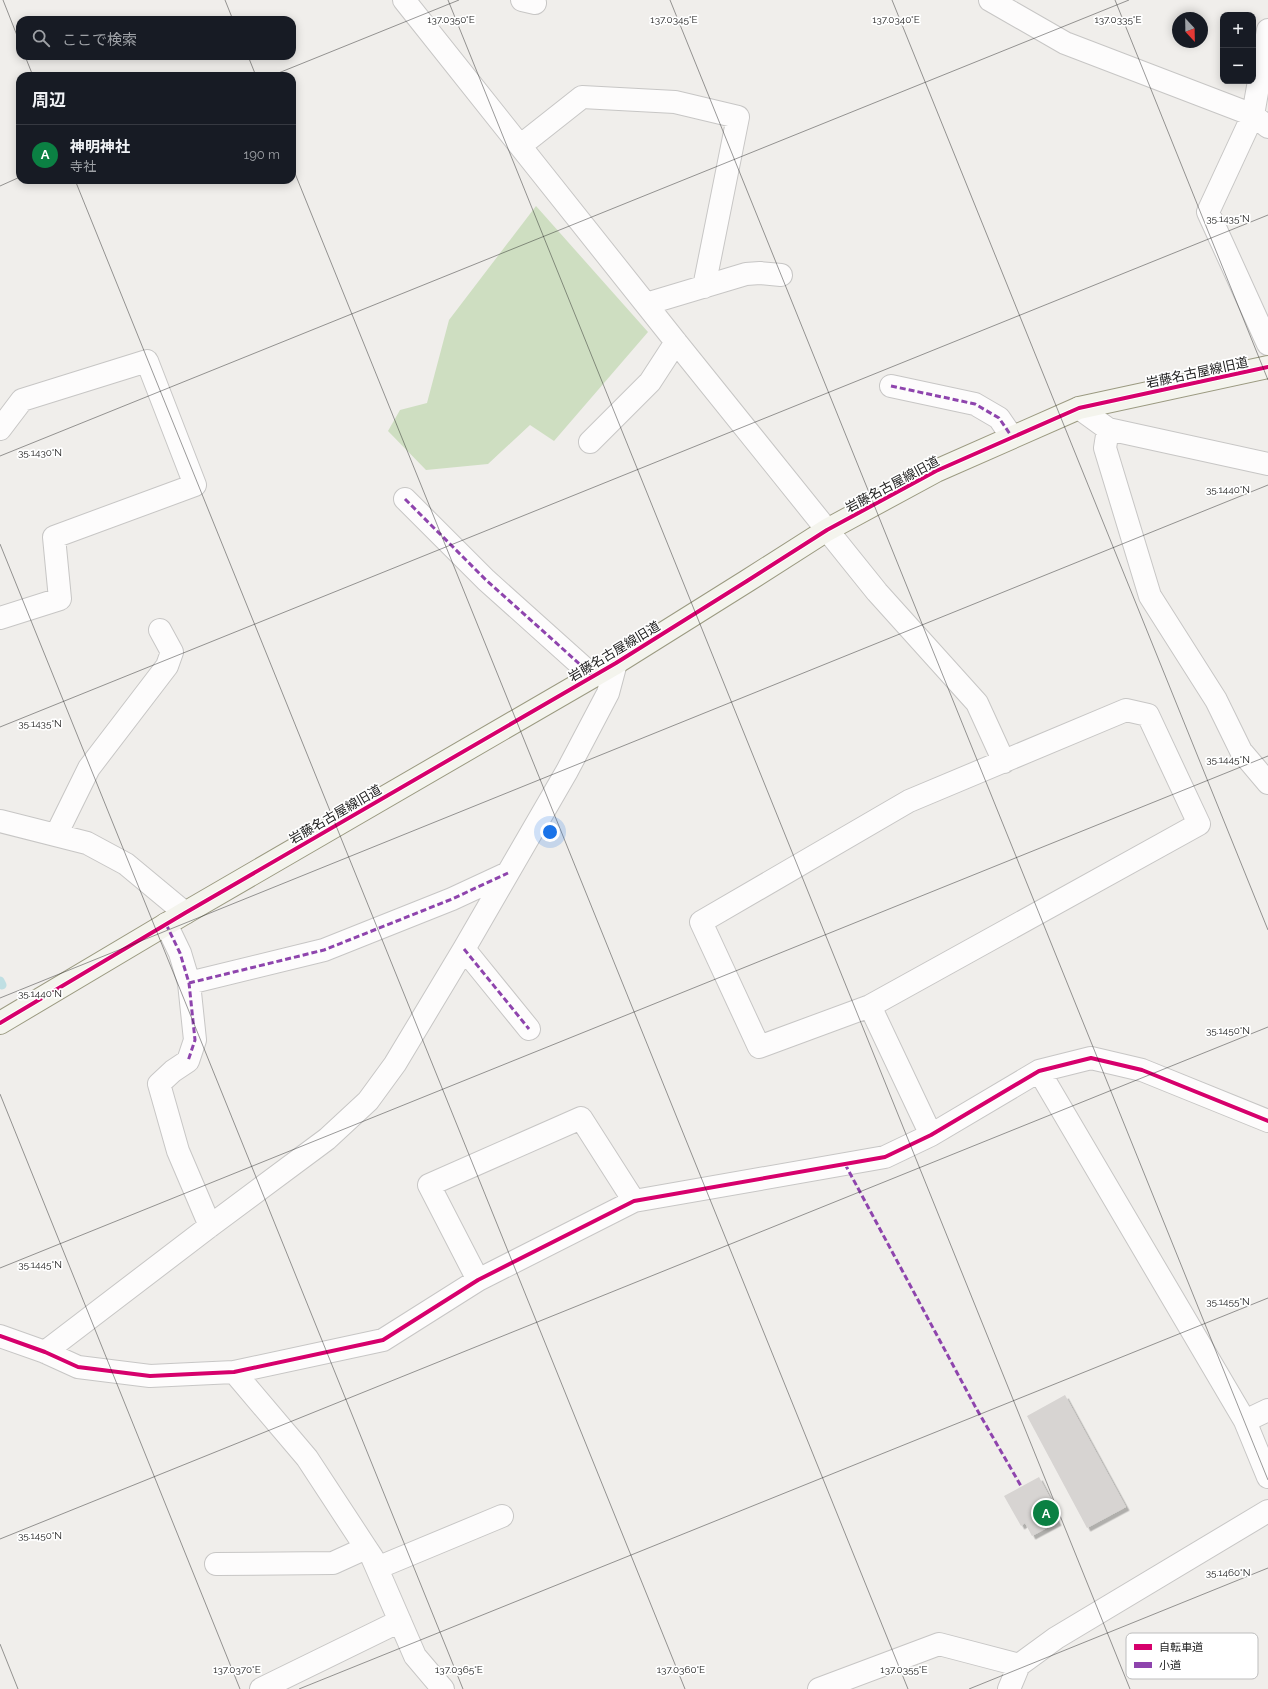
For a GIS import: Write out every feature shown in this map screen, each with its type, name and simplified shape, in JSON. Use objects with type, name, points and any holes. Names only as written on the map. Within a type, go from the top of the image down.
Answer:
[{"type":"street","points":[[404,0],[877,592],[977,703],[1004,762]]},
{"type":"street","points":[[990,0],[1065,43],[1260,121]]},
{"type":"street","points":[[1268,30],[1260,121],[1208,212],[1268,344]]},
{"type":"street","points":[[520,146],[582,97],[675,102],[738,117],[704,287]]},
{"type":"street","points":[[646,304],[746,274],[781,274]]},
{"type":"street","points":[[590,442],[650,382],[676,342]]},
{"type":"street","points":[[0,429],[22,400],[147,361],[195,484],[54,537],[60,599],[0,618]]},
{"type":"street","name":"岩藤名古屋線旧道","points":[[0,1023],[166,924],[616,663],[747,582],[827,530],[936,471],[1079,408],[1268,367]]},
{"type":"street","points":[[891,386],[975,404],[999,418],[1012,437]]},
{"type":"street","points":[[1079,408],[1108,429],[1268,464]]},
{"type":"street","points":[[1108,429],[1105,448],[1150,596],[1216,700],[1241,751],[1268,783]]},
{"type":"street","points":[[405,499],[486,580],[592,676]]},
{"type":"street","points":[[56,835],[89,768],[167,666],[172,652],[160,630]]},
{"type":"street","points":[[46,1352],[210,1226],[327,1139],[368,1101],[395,1064],[464,949],[567,771],[608,693],[616,663]]},
{"type":"street","points":[[1126,710],[1148,715],[1199,824],[870,1006],[759,1047],[701,922],[909,801],[1004,762],[1126,710]]},
{"type":"street","points":[[0,821],[87,844],[126,864],[185,913]]},
{"type":"street","points":[[190,983],[324,950],[452,899],[508,873]]},
{"type":"street","points":[[166,924],[180,953],[190,983],[194,1040],[188,1061],[173,1071],[159,1084],[178,1151],[210,1226]]},
{"type":"street","points":[[464,949],[529,1029]]},
{"type":"street","points":[[870,1006],[931,1135]]},
{"type":"street","points":[[0,1336],[46,1352],[78,1367],[150,1376],[234,1372],[383,1340],[478,1280],[634,1201],[885,1157],[931,1135],[1040,1071],[1091,1058],[1142,1070],[1268,1121]]},
{"type":"street","points":[[1040,1071],[1245,1421],[1268,1477]]},
{"type":"street","points":[[478,1280],[429,1186],[581,1118],[634,1201]]},
{"type":"street","points":[[234,1372],[307,1458],[366,1548],[377,1568],[415,1656],[443,1689]]},
{"type":"street","points":[[1245,1421],[1268,1410]]},
{"type":"street","points":[[1009,1689],[1018,1665],[1056,1638],[1268,1511]]},
{"type":"street","points":[[377,1568],[502,1516]]},
{"type":"street","points":[[216,1564],[333,1563],[366,1548]]},
{"type":"street","points":[[261,1689],[400,1621]]},
{"type":"street","points":[[819,1689],[939,1644],[1018,1665]]},
{"type":"green space","points":[[536,206],[648,332],[554,441],[530,425],[488,464],[426,470],[388,431],[400,410],[427,403],[449,320]]},
{"type":"building","points":[[1065,1395],[1126,1507],[1087,1528],[1027,1416]]},
{"type":"building","points":[[1039,1477],[1055,1507],[1051,1509],[1058,1522],[1032,1536],[1025,1523],[1021,1526],[1004,1496]]},
{"type":"waterway","points":[[0,981],[2,985]]},
{"type":"marked path","points":[[891,386],[975,404],[999,418],[1012,437]]},
{"type":"marked path","points":[[405,499],[486,580],[593,676]]},
{"type":"marked path","points":[[189,983],[324,950],[452,899],[508,873]]},
{"type":"marked path","points":[[166,924],[180,953],[189,983],[195,1040],[188,1061]]},
{"type":"marked path","points":[[464,949],[529,1029]]},
{"type":"marked path","points":[[845,1164],[976,1408],[1021,1486]]},
{"type":"cycle path","points":[[0,1023],[185,913],[616,663],[827,530],[936,471],[1079,408],[1268,367]]},
{"type":"cycle path","points":[[0,1336],[45,1352],[78,1367],[150,1376],[234,1372],[383,1340],[478,1280],[634,1201],[885,1157],[931,1135],[1039,1071],[1091,1058],[1142,1070],[1268,1121]]},
{"type":"place","name":"神明神社","points":[[1046,1513]]}]
